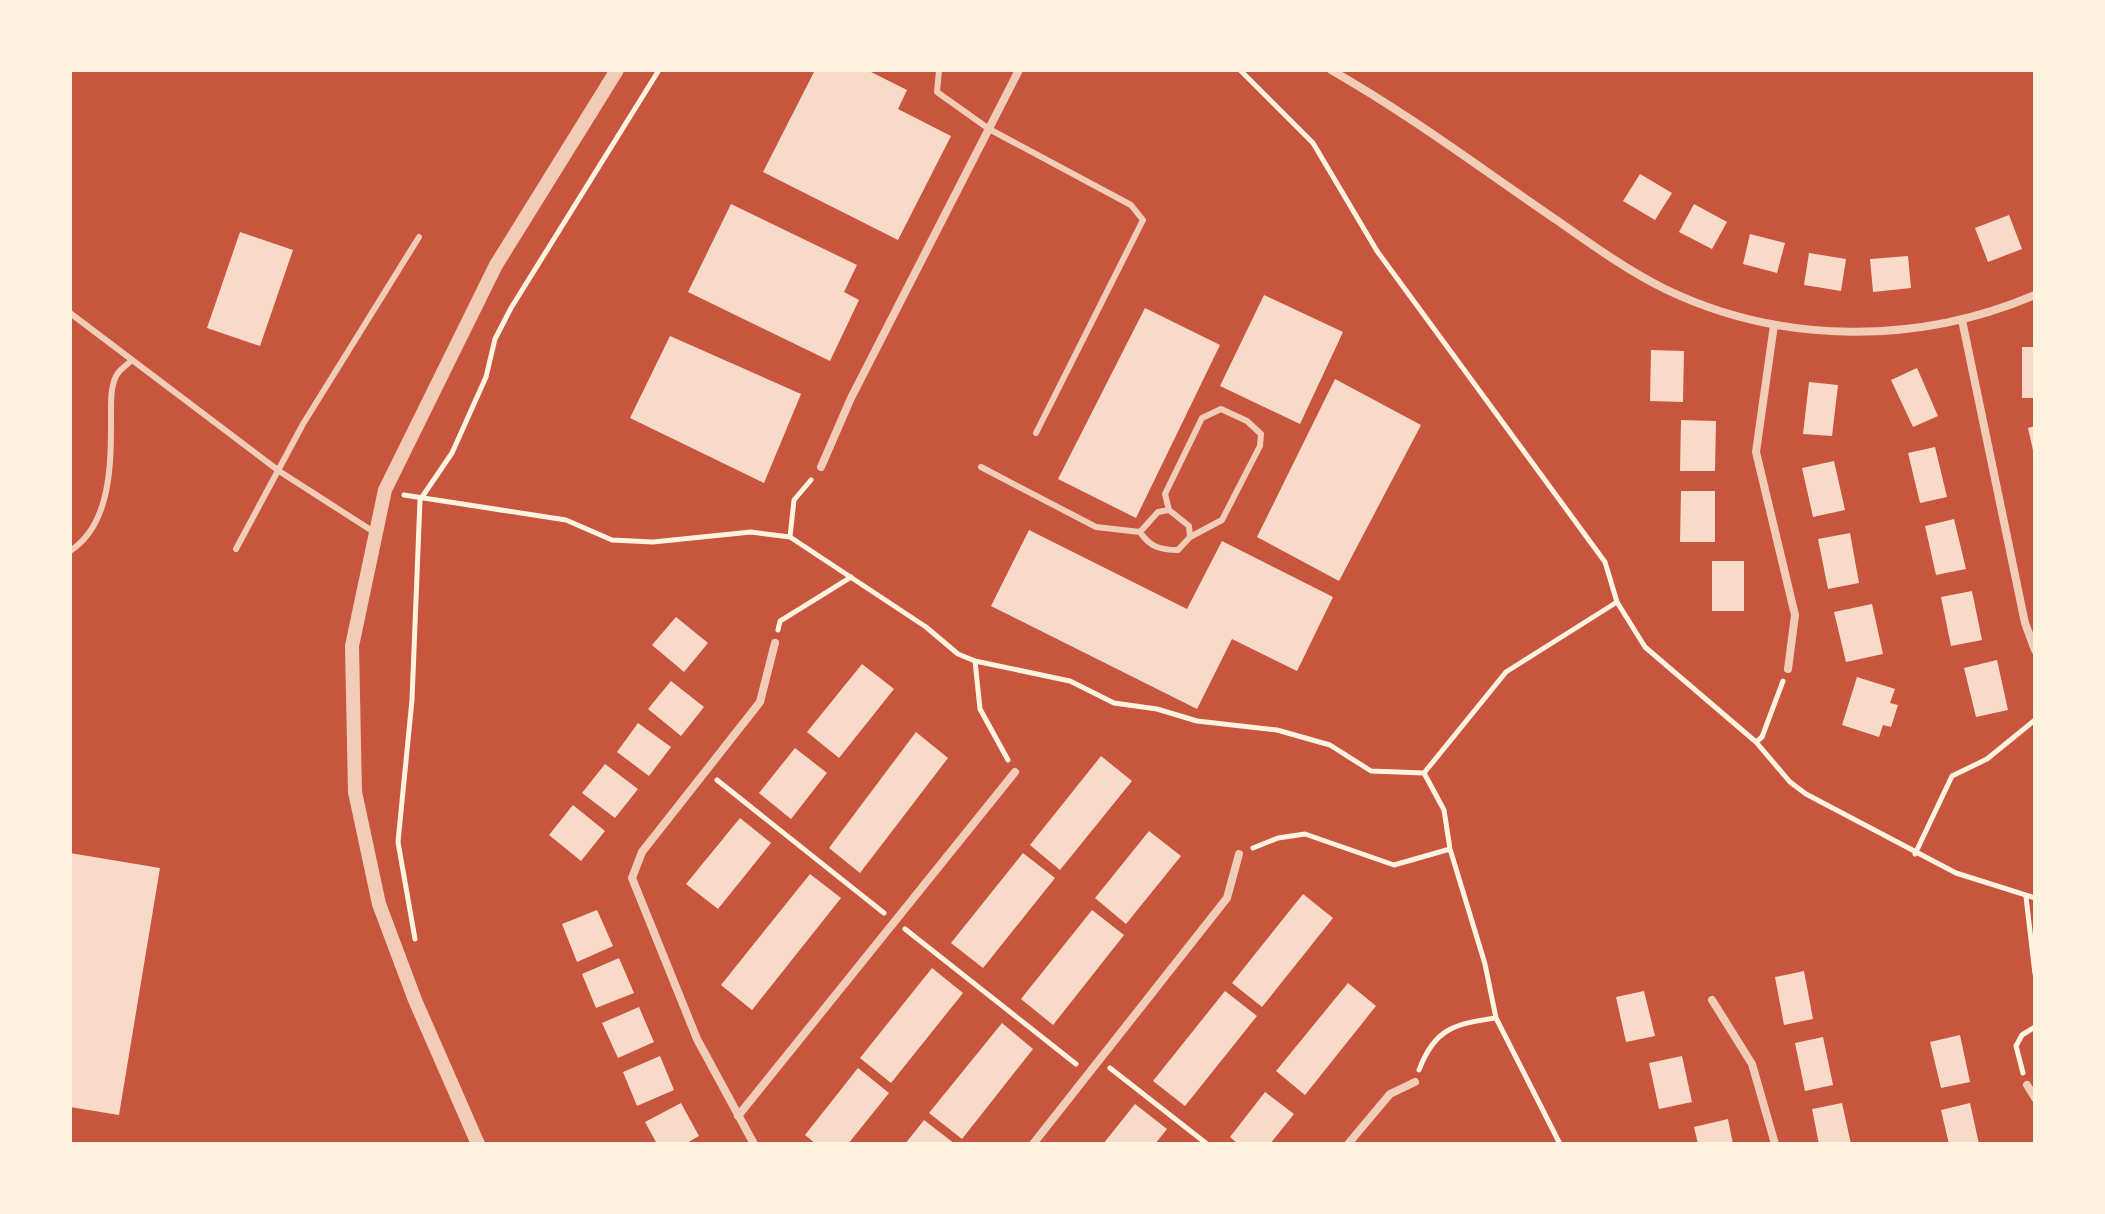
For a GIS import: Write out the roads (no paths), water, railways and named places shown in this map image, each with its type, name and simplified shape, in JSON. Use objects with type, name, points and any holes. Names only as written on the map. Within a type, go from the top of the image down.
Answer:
[{"type":"street","points":[[478,1144],[415,1000],[379,904],[355,792],[352,646],[385,490],[496,265],[617,70]]},
{"type":"street","points":[[821,467],[851,398],[1019,70]]},
{"type":"street","points":[[1331,70],[1654,283],[1722,311],[1774,325],[1857,333],[1909,329],[1962,320],[2035,295]]},
{"type":"street","points":[[1962,320],[2025,623],[2035,650]]},
{"type":"street","points":[[1774,325],[1756,452],[1795,615],[1788,669]]},
{"type":"street","points":[[754,1144],[697,1039],[632,878],[642,852],[760,702],[775,643]]},
{"type":"street","points":[[738,1116],[1015,772]]},
{"type":"street","points":[[1033,1144],[1227,898],[1239,854]]},
{"type":"street","points":[[1712,1000],[1752,1064],[1775,1144]]},
{"type":"street","points":[[1348,1144],[1390,1094],[1415,1082]]},
{"type":"street","points":[[2027,1085],[2035,1098]]},
{"type":"lane","points":[[939,70],[937,92],[989,129],[1131,205],[1143,220],[1036,433]]},
{"type":"lane","points":[[236,549],[303,424],[419,237]]},
{"type":"lane","points":[[70,313],[279,471],[374,532]]},
{"type":"lane","points":[[70,551],[93,525],[104,501],[111,459],[111,399],[116,374],[132,360]]},
{"type":"lane","points":[[1140,532],[1147,543],[1161,550],[1178,550],[1190,537],[1222,520],[1260,446],[1261,434],[1247,421],[1221,409],[1202,418],[1165,494],[1169,510],[1189,526],[1190,537]]},
{"type":"lane","points":[[981,467],[1096,527],[1140,532]]},
{"type":"lane","points":[[1140,532],[1158,512],[1169,510]]}]
